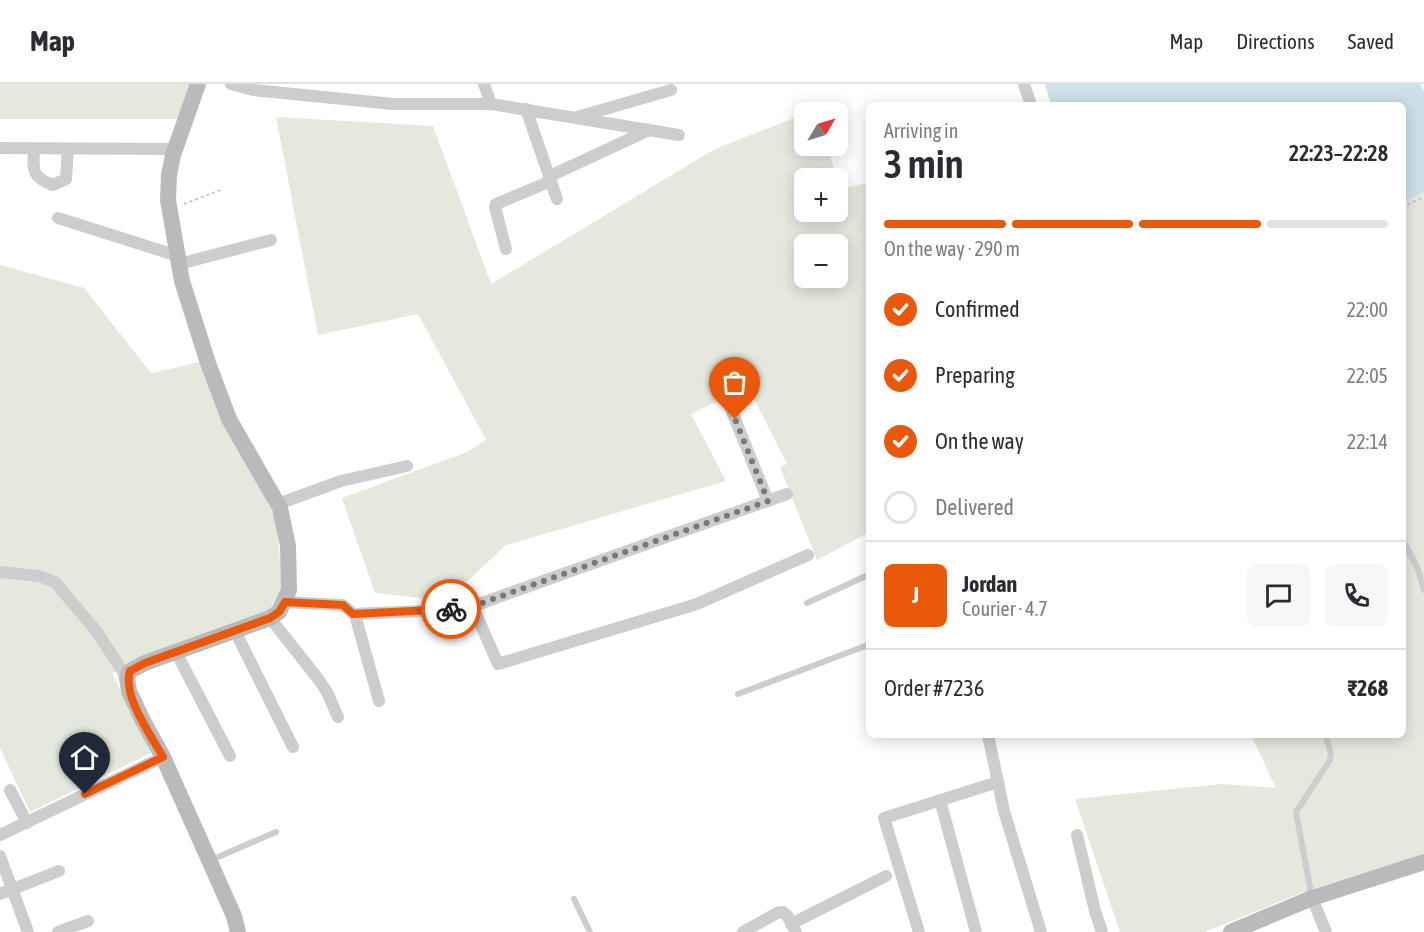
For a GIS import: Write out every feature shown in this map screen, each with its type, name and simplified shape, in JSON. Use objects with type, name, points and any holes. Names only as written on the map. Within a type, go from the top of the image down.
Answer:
[{"type":"street","points":[[127,678],[130,671],[270,618],[279,612],[289,590],[288,546],[278,504],[229,419],[182,281],[170,209],[169,175],[175,149],[198,84]]},
{"type":"street","points":[[231,84],[253,90],[393,104],[491,104],[679,135]]},
{"type":"street","points":[[484,84],[491,104]]},
{"type":"street","points":[[1024,84],[1030,102]]},
{"type":"street","points":[[574,118],[671,90]]},
{"type":"street","points":[[526,109],[557,200]]},
{"type":"street","points":[[506,249],[496,204],[648,130]]},
{"type":"street","points":[[0,148],[175,149]]},
{"type":"street","points":[[34,149],[35,172],[39,179],[53,185],[66,179],[68,149]]},
{"type":"street","points":[[58,218],[179,260],[272,240]]},
{"type":"street","points":[[727,399],[768,501]]},
{"type":"street","points":[[278,504],[341,481],[407,466]]},
{"type":"street","points":[[353,614],[446,610],[472,605],[787,494]]},
{"type":"street","points":[[472,605],[498,664],[697,604],[808,555]]},
{"type":"street","points":[[0,572],[39,576],[55,582],[97,632],[127,678],[129,691],[163,757],[234,916],[238,932]]},
{"type":"street","points":[[285,602],[343,605],[353,614],[379,701]]},
{"type":"street","points":[[270,618],[319,680],[338,717]]},
{"type":"street","points":[[235,631],[293,747]]},
{"type":"street","points":[[176,652],[230,756]]},
{"type":"street","points":[[989,738],[1004,811],[1041,932]]},
{"type":"street","points":[[0,835],[163,757]]},
{"type":"street","points":[[919,932],[884,819],[998,782]]},
{"type":"street","points":[[10,790],[27,823]]},
{"type":"street","points":[[940,800],[976,932]]},
{"type":"street","points":[[1077,835],[1102,932]]},
{"type":"street","points":[[0,856],[28,932]]},
{"type":"street","points":[[1231,932],[1312,898],[1424,862]]},
{"type":"street","points":[[0,894],[59,871]]},
{"type":"street","points":[[743,932],[783,912],[794,928],[886,876]]},
{"type":"street","points":[[1312,898],[1326,932]]},
{"type":"street","points":[[58,932],[88,921]]},
{"type":"lane","points":[[1406,546],[1418,569],[1424,590]]},
{"type":"lane","points":[[807,603],[866,576]]},
{"type":"lane","points":[[738,694],[866,646]]},
{"type":"lane","points":[[1312,898],[1296,812],[1330,760],[1331,753],[1326,738]]},
{"type":"lane","points":[[209,861],[276,832]]},
{"type":"lane","points":[[574,899],[590,932]]},
{"type":"path","points":[[170,209],[224,189]]},
{"type":"path","points":[[1406,205],[1424,197]]},
{"type":"shaded area","points":[[0,84],[196,84],[178,119],[0,119]]},
{"type":"shaded area","points":[[276,117],[433,126],[491,284],[715,149],[794,118],[794,156],[830,156],[834,168],[794,168],[794,222],[848,222],[848,187],[866,183],[866,534],[817,560],[780,467],[787,464],[748,387],[691,414],[726,481],[506,545],[460,588],[429,599],[375,593],[342,498],[467,452],[486,440],[418,314],[318,335]]},
{"type":"shaded area","points":[[1424,192],[1424,854],[1303,892],[1205,932],[1120,932],[1075,799],[1222,784],[1276,788],[1252,738],[1406,738],[1406,200]]},
{"type":"shaded area","points":[[0,265],[84,288],[151,373],[200,362],[276,520],[283,589],[276,608],[112,673],[151,753],[30,812],[0,748]]},
{"type":"water","points":[[1045,84],[1420,84],[1424,91],[1424,192],[1406,201],[1406,102],[1050,102]]},
{"type":"way so far","points":[[451,609],[482,603],[768,501],[735,419]]},
{"type":"route","points":[[85,794],[163,757],[129,691],[127,678],[130,671],[145,663],[270,618],[279,612],[285,602],[343,605],[353,614],[451,609]]}]
